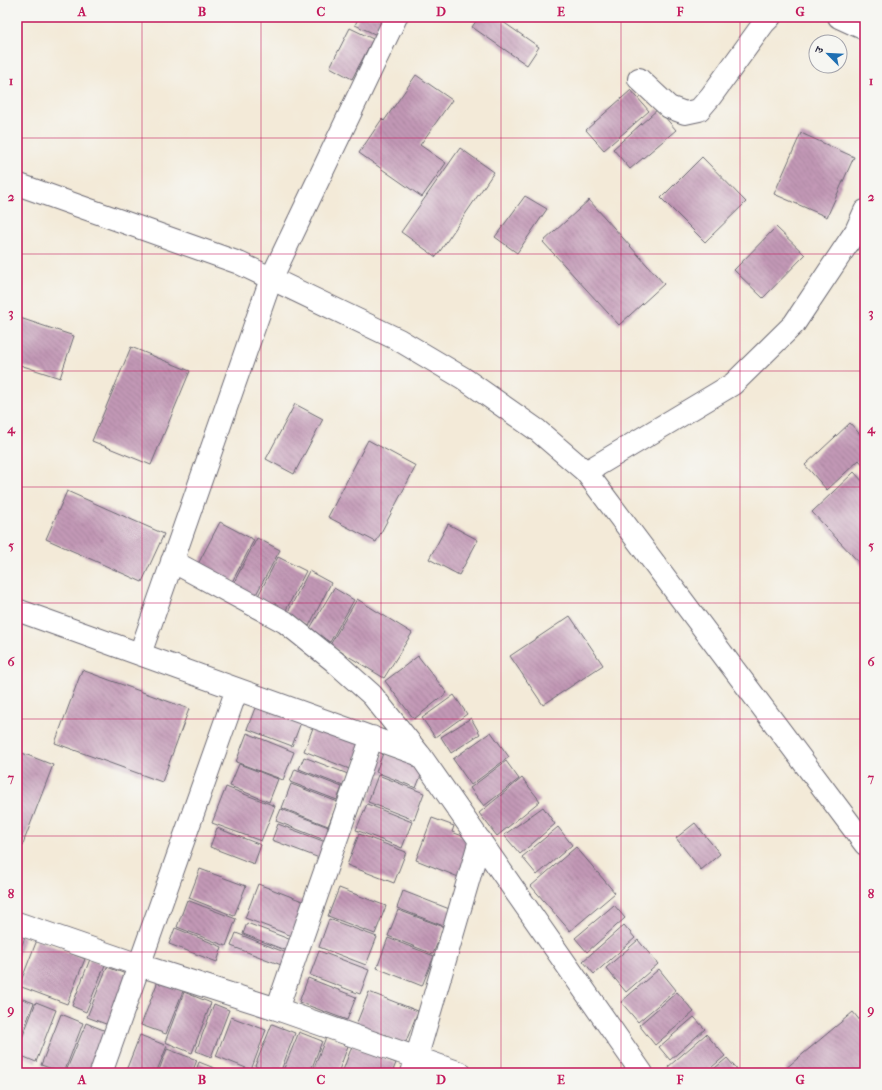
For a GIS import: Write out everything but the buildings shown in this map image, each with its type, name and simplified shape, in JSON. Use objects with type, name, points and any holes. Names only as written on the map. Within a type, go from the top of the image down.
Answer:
[{"type":"street","points":[[140,654],[271,279],[396,17]]},
{"type":"street","points":[[640,79],[669,107],[685,113],[699,110],[770,17]]},
{"type":"street","points":[[839,17],[865,29]]},
{"type":"street","points":[[17,184],[239,263],[399,340],[463,378],[537,430],[586,472],[865,844]]},
{"type":"street","points":[[586,472],[733,384],[794,324],[856,231],[865,211]]},
{"type":"street","points":[[172,561],[285,622],[334,661],[372,695],[420,755],[642,1073]]},
{"type":"street","points":[[17,610],[420,755]]},
{"type":"street","points":[[101,1073],[237,689]]},
{"type":"street","points":[[277,1008],[372,737]]},
{"type":"street","points":[[414,1066],[480,840]]},
{"type":"street","points":[[17,923],[139,965],[277,1008],[414,1066],[460,1073]]}]
